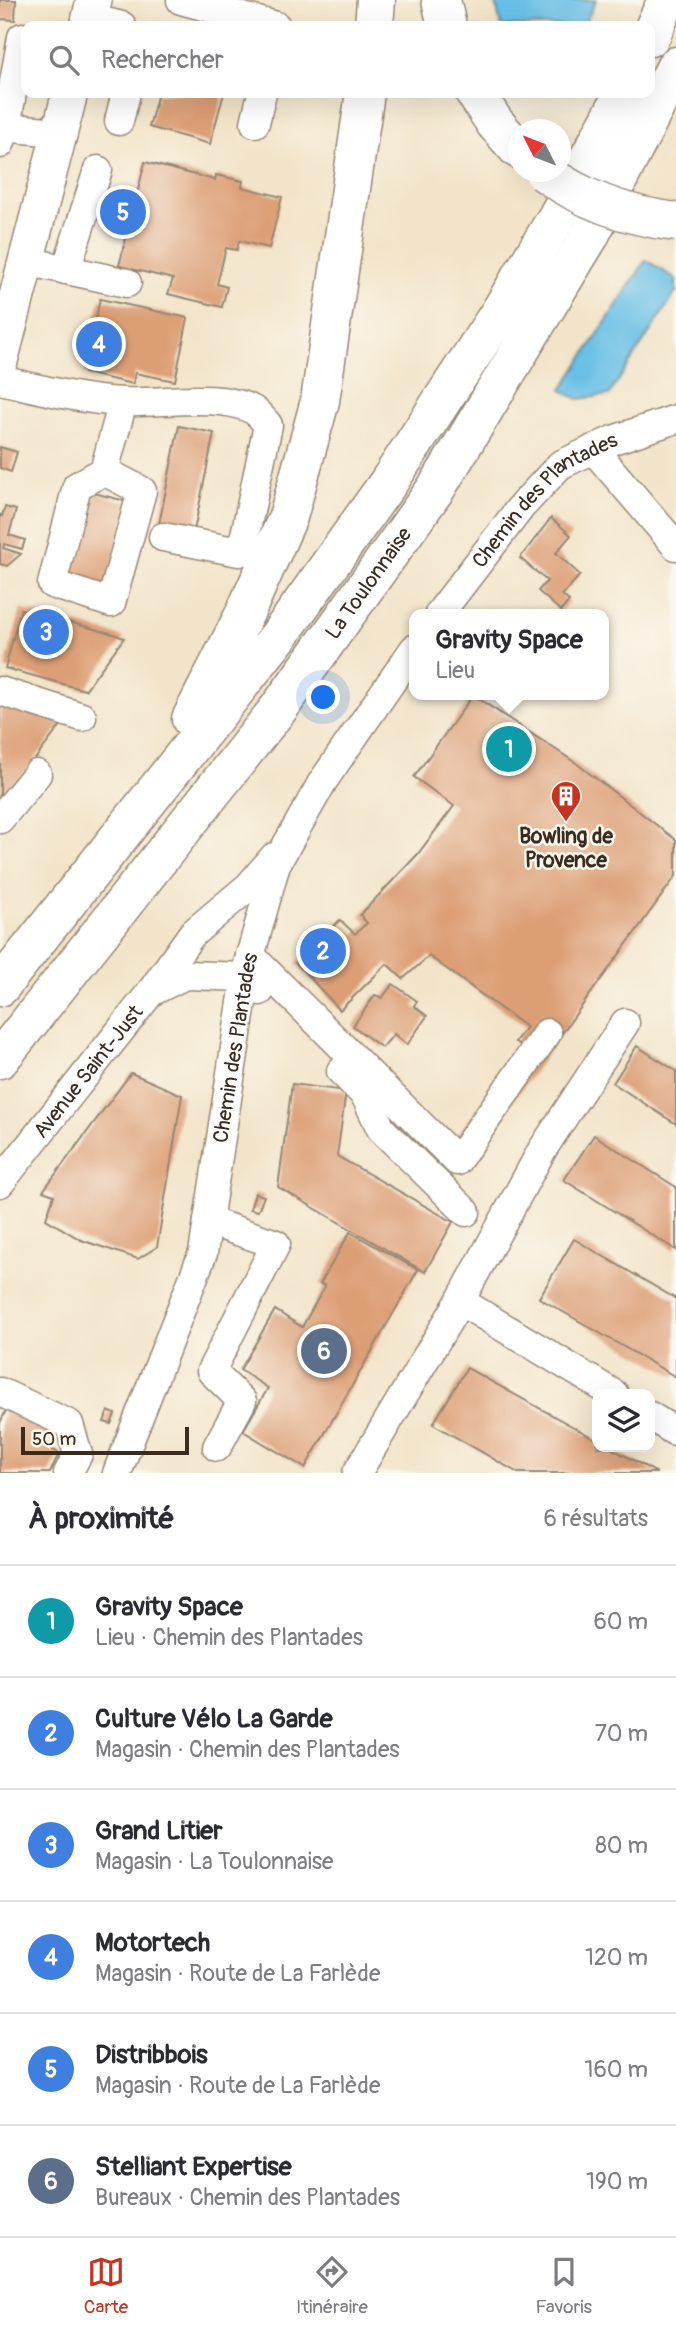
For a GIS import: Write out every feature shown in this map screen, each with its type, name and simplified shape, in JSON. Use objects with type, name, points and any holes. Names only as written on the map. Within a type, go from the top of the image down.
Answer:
[{"type":"highway","points":[[374,21],[376,0]]},
{"type":"highway","points":[[441,0],[446,21]]},
{"type":"highway","points":[[655,26],[667,0]]},
{"type":"highway","name":"La Toulonnaise","points":[[0,1059],[279,708],[437,487],[589,237],[676,66]]},
{"type":"highway","points":[[69,900],[193,716],[245,614],[288,517],[320,401],[364,98]]},
{"type":"highway","points":[[478,98],[508,137]]},
{"type":"highway","name":"La Toulonnaise","points":[[0,987],[278,637],[387,483],[500,312],[550,229],[621,98]]},
{"type":"highway","points":[[437,487],[546,339],[609,245],[676,122]]},
{"type":"highway","points":[[561,182],[590,199],[623,212],[676,222]]},
{"type":"main road","points":[[0,361],[6,313],[26,261],[69,98]]},
{"type":"street","points":[[181,0],[258,21]]},
{"type":"street","points":[[21,42],[2,133],[60,132]]},
{"type":"street","points":[[119,121],[126,98]]},
{"type":"street","points":[[255,123],[261,98]]},
{"type":"street","points":[[66,270],[98,170]]},
{"type":"street","points":[[26,261],[127,283]]},
{"type":"street","points":[[0,380],[54,392],[123,402],[188,399],[226,402],[253,410],[268,425],[239,552],[163,537]]},
{"type":"street","points":[[104,471],[142,491],[111,603],[52,584],[77,486],[104,471],[123,402]]},
{"type":"street","name":"Chemin des Plantades","points":[[443,609],[521,507],[560,465],[613,440],[676,419]]},
{"type":"street","points":[[593,449],[676,546]]},
{"type":"street","name":"Chemin des Plantades","points":[[117,1473],[203,1253],[249,966],[276,863],[323,781],[409,658]]},
{"type":"street","points":[[0,691],[82,717]]},
{"type":"street","points":[[0,819],[37,774]]},
{"type":"street","name":"Avenue Saint-Just","points":[[0,1183],[150,993],[192,934],[249,886],[290,839]]},
{"type":"street","points":[[249,966],[457,1161],[547,1033]]},
{"type":"street","points":[[249,966],[365,1095],[381,1129],[466,1212]]},
{"type":"street","name":"Avenue Saint-Just","points":[[150,993],[185,975],[249,966]]},
{"type":"street","points":[[357,1473],[460,1301],[542,1150],[625,1023]]},
{"type":"street","points":[[208,1221],[276,1244],[211,1371],[242,1401],[217,1447]]},
{"type":"street","points":[[460,1301],[606,1389]]},
{"type":"street","points":[[0,1392],[69,1424],[78,1454],[68,1473]]},
{"type":"street","points":[[655,1419],[674,1431]]},
{"type":"water","points":[[495,0],[596,0],[586,21],[500,21]]},
{"type":"water","points":[[646,260],[676,279],[676,292],[609,395],[578,399],[562,390]]},
{"type":"building","points":[[0,0],[16,0],[15,20],[0,19]]},
{"type":"building","points":[[157,98],[223,98],[210,144],[149,127]]},
{"type":"building","points":[[145,162],[215,180],[216,175],[243,181],[242,187],[282,197],[269,248],[239,241],[237,250],[226,248],[217,284],[227,287],[222,307],[168,294],[173,279],[119,266]]},
{"type":"building","points":[[100,299],[188,318],[175,381],[135,373],[133,384],[84,373]]},
{"type":"building","points":[[179,426],[214,433],[194,531],[159,524]]},
{"type":"building","points":[[0,447],[17,452],[11,472],[0,468]]},
{"type":"building","points":[[90,492],[129,502],[106,589],[67,578]]},
{"type":"building","points":[[5,507],[16,510],[9,535],[25,540],[22,549],[4,544],[3,548],[21,554],[7,566],[0,564],[0,515],[2,516]]},
{"type":"building","points":[[551,518],[571,535],[556,553],[580,575],[562,595],[569,601],[563,609],[559,609],[538,591],[547,581],[520,558]]},
{"type":"building","points":[[21,609],[124,638],[85,690],[5,668]]},
{"type":"building","points":[[469,700],[481,700],[576,763],[676,840],[676,876],[473,1156],[453,1141],[524,1047],[515,1042],[526,1027],[429,956],[403,979],[387,964],[340,1010],[296,963],[340,920],[355,934],[367,923],[360,915],[417,855],[454,806],[414,777]]},
{"type":"building","points":[[0,704],[64,721],[0,805]]},
{"type":"building","points":[[393,984],[417,1001],[414,1006],[427,1016],[407,1045],[394,1034],[382,1048],[353,1026],[375,995],[382,998]]},
{"type":"building","points":[[637,1046],[676,1071],[676,1124],[613,1083]]},
{"type":"building","points":[[131,1073],[182,1095],[157,1247],[138,1259],[81,1240],[46,1219],[54,1195],[43,1191]]},
{"type":"building","points":[[292,1084],[346,1091],[337,1156],[453,1222],[425,1272],[278,1187]]},
{"type":"building","points":[[594,1135],[676,1187],[676,1250],[564,1180]]},
{"type":"building","points":[[255,1193],[264,1196],[258,1211],[250,1209]]},
{"type":"building","points":[[350,1232],[418,1270],[305,1468],[243,1431],[268,1388],[240,1370],[275,1310],[302,1327],[325,1286],[320,1284]]},
{"type":"building","points":[[574,1239],[676,1299],[676,1377],[539,1298]]},
{"type":"building","points":[[467,1368],[592,1437],[592,1452],[618,1452],[657,1473],[518,1473],[433,1424]]},
{"type":"building","points":[[6,1410],[50,1431],[43,1445],[59,1453],[50,1473],[0,1473],[0,1423]]},
{"type":"building","points":[[108,1411],[115,1414],[111,1424],[104,1422]]},
{"type":"place","name":"Distribbois","points":[[123,212]]},
{"type":"place","name":"Motortech","points":[[99,344]]},
{"type":"place","name":"Grand Litier","points":[[46,632]]},
{"type":"place","name":"Gravity Space","points":[[509,749]]},
{"type":"place","name":"Bowling de Provence","points":[[566,823]]},
{"type":"place","name":"Culture Vélo La Garde","points":[[323,951]]},
{"type":"place","name":"Stelliant Expertise","points":[[324,1351]]}]
